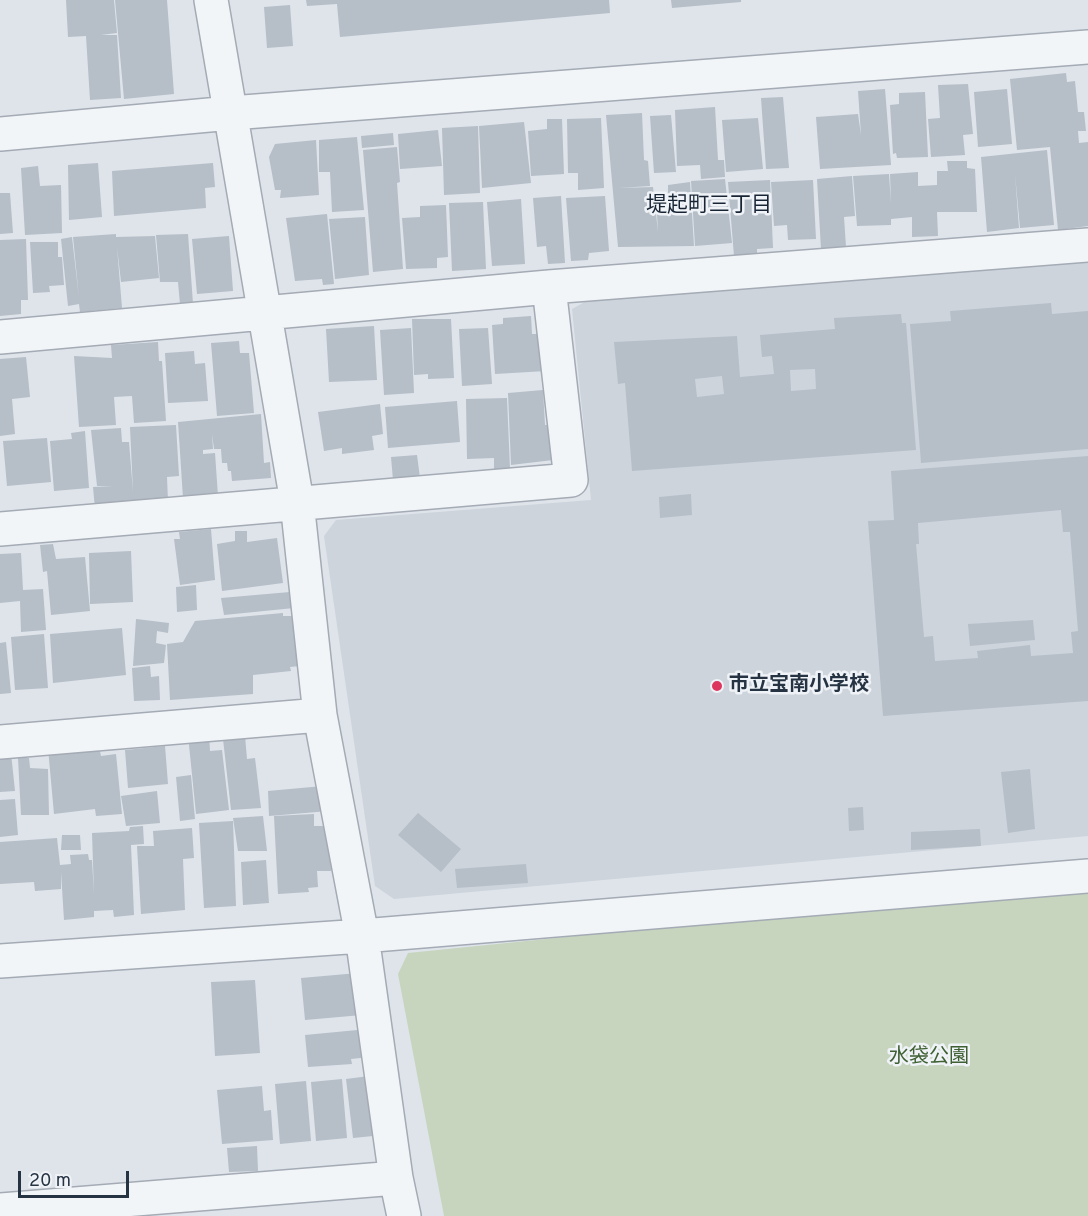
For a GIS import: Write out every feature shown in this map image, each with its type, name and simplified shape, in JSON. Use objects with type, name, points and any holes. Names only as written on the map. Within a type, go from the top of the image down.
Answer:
[{"type":"street","points":[[211,0],[297,502],[320,715],[362,936],[396,1178],[404,1216]]},
{"type":"street","points":[[0,134],[231,113],[1088,47]]},
{"type":"street","points":[[0,337],[549,287],[1088,244]]},
{"type":"street","points":[[0,529],[571,480],[549,287]]},
{"type":"street","points":[[0,742],[320,715]]},
{"type":"street","points":[[0,961],[362,936],[1088,876]]},
{"type":"street","points":[[0,1210],[396,1178]]},
{"type":"shaded area","name":"市立宝南小学校","points":[[1088,259],[1088,836],[394,899],[375,886],[324,536],[336,520],[591,500],[572,309],[590,299]]},
{"type":"green space","name":"水袋公園","points":[[1088,884],[1088,1216],[444,1216],[398,974],[408,953]]},
{"type":"building","points":[[66,0],[114,0],[117,33],[101,35],[117,35],[121,98],[90,100],[86,36],[68,37]]},
{"type":"building","points":[[115,0],[167,0],[174,94],[124,99]]},
{"type":"building","points":[[306,0],[609,0],[610,13],[340,37],[337,4],[307,6]]},
{"type":"building","points":[[671,0],[741,0],[741,2],[672,8]]},
{"type":"building","points":[[290,5],[293,46],[267,48],[264,7]]},
{"type":"building","points":[[1066,73],[1067,82],[1075,81],[1078,112],[1084,112],[1086,131],[1078,131],[1079,143],[1088,142],[1088,226],[1058,230],[1050,147],[1017,150],[1010,79]]},
{"type":"building","points":[[968,84],[973,134],[963,135],[965,155],[931,157],[928,119],[940,118],[938,85]]},
{"type":"building","points":[[885,89],[891,165],[820,169],[816,117],[858,114],[861,135],[858,91]]},
{"type":"building","points":[[1007,89],[1012,144],[978,147],[974,92]]},
{"type":"building","points":[[925,92],[928,157],[897,158],[896,153],[893,154],[890,105],[899,104],[899,93]]},
{"type":"building","points":[[783,97],[789,168],[766,169],[761,98]]},
{"type":"building","points":[[715,107],[718,160],[724,160],[725,177],[701,179],[700,165],[677,166],[675,110]]},
{"type":"building","points":[[642,113],[644,160],[648,161],[650,186],[619,188],[653,187],[658,232],[656,195],[668,195],[668,185],[690,182],[694,246],[618,247],[606,115]]},
{"type":"building","points":[[671,115],[676,172],[654,173],[650,116]]},
{"type":"building","points":[[601,118],[604,188],[578,190],[578,173],[568,173],[567,119]]},
{"type":"building","points":[[758,118],[763,169],[726,172],[722,120]]},
{"type":"building","points":[[547,119],[562,119],[564,174],[531,176],[528,131],[547,129]]},
{"type":"building","points":[[524,122],[531,183],[482,188],[479,126]]},
{"type":"building","points":[[478,126],[480,193],[444,195],[442,128]]},
{"type":"building","points":[[438,130],[442,166],[400,169],[398,134]]},
{"type":"building","points":[[393,133],[394,145],[362,148],[361,136]]},
{"type":"building","points":[[357,137],[364,210],[332,212],[330,172],[319,172],[319,140]]},
{"type":"building","points":[[316,140],[319,195],[280,198],[281,190],[275,190],[269,157],[275,144]]},
{"type":"building","points":[[397,147],[403,269],[373,272],[363,150]]},
{"type":"building","points":[[1047,150],[1054,225],[1020,228],[1015,174],[1019,228],[987,232],[981,157]]},
{"type":"building","points":[[947,161],[967,161],[967,168],[975,169],[977,212],[937,212],[938,236],[912,237],[912,217],[891,219],[891,225],[857,226],[853,176],[889,174],[891,204],[890,174],[918,172],[918,186],[937,185],[937,171],[948,171]]},
{"type":"building","points":[[98,163],[102,217],[69,220],[68,165]]},
{"type":"building","points":[[213,163],[215,187],[205,188],[206,208],[114,216],[112,171]]},
{"type":"building","points":[[38,166],[40,186],[61,185],[62,233],[25,235],[21,168]]},
{"type":"building","points":[[852,176],[855,216],[844,217],[846,247],[821,249],[817,179]]},
{"type":"building","points":[[725,179],[732,243],[695,246],[691,181]]},
{"type":"building","points":[[770,180],[773,248],[757,249],[757,255],[734,256],[728,182]]},
{"type":"building","points":[[813,180],[816,239],[788,240],[787,225],[774,226],[771,182]]},
{"type":"building","points":[[0,193],[10,193],[13,233],[0,234]]},
{"type":"building","points":[[561,196],[565,263],[548,264],[546,246],[537,247],[533,198]]},
{"type":"building","points":[[605,196],[609,251],[589,253],[588,260],[571,261],[566,198]]},
{"type":"building","points":[[521,199],[525,264],[492,266],[487,202]]},
{"type":"building","points":[[483,202],[486,269],[452,271],[449,203]]},
{"type":"building","points":[[446,205],[448,257],[437,258],[437,268],[406,269],[402,218],[420,217],[420,206]]},
{"type":"building","points":[[327,214],[334,284],[323,285],[322,279],[295,281],[286,218]]},
{"type":"building","points":[[365,217],[369,275],[335,279],[329,219]]},
{"type":"building","points":[[116,234],[116,237],[155,236],[159,278],[121,282],[117,247],[122,308],[80,312],[79,304],[68,306],[61,239],[72,237],[79,298],[73,237]]},
{"type":"building","points":[[188,234],[193,304],[180,304],[178,282],[160,282],[156,235]]},
{"type":"building","points":[[229,236],[233,291],[197,294],[192,239]]},
{"type":"building","points":[[26,239],[28,300],[21,300],[21,314],[0,316],[0,240]]},
{"type":"building","points":[[30,242],[58,242],[58,257],[62,257],[64,285],[49,286],[50,292],[33,293]]},
{"type":"building","points":[[1051,303],[1052,314],[1088,311],[1088,449],[921,463],[910,324],[951,321],[950,311]]},
{"type":"building","points":[[901,314],[902,323],[906,323],[916,450],[632,471],[625,383],[618,384],[614,342],[737,336],[740,377],[774,374],[772,356],[762,357],[760,335],[835,329],[834,318]],"holes":[[[815,369],[816,389],[791,391],[790,370]],[[722,376],[724,394],[697,397],[695,379]]]},
{"type":"building","points":[[531,316],[532,334],[543,334],[546,371],[495,374],[492,325],[503,324],[503,318]]},
{"type":"building","points":[[412,319],[451,319],[454,378],[428,379],[428,374],[414,375]]},
{"type":"building","points":[[374,326],[377,380],[329,382],[326,329]]},
{"type":"building","points":[[411,328],[414,393],[384,395],[380,330]]},
{"type":"building","points":[[488,328],[492,384],[462,386],[459,329]]},
{"type":"building","points":[[239,341],[240,353],[249,353],[254,413],[217,416],[211,343]]},
{"type":"building","points":[[158,342],[159,361],[162,361],[166,421],[134,423],[132,396],[114,397],[116,425],[79,427],[74,356],[112,358],[111,345]]},
{"type":"building","points":[[194,351],[195,364],[205,363],[208,401],[168,403],[165,353]]},
{"type":"building","points":[[26,357],[30,397],[12,399],[15,434],[0,436],[0,359]]},
{"type":"building","points":[[543,390],[545,425],[552,425],[553,460],[511,465],[508,393]]},
{"type":"building","points":[[507,398],[510,469],[494,471],[494,458],[467,459],[466,399]]},
{"type":"building","points":[[457,401],[460,442],[388,448],[385,407]]},
{"type":"building","points":[[380,404],[383,434],[372,436],[374,450],[342,454],[342,448],[324,451],[318,412]]},
{"type":"building","points":[[261,414],[264,463],[270,462],[271,478],[232,481],[227,463],[222,463],[221,449],[214,449],[212,434],[213,449],[203,450],[203,454],[215,453],[218,496],[183,498],[178,422]]},
{"type":"building","points":[[176,425],[179,476],[167,477],[168,501],[95,509],[93,487],[113,486],[97,486],[91,430],[121,428],[122,442],[129,442],[133,492],[130,427]]},
{"type":"building","points":[[85,431],[89,488],[54,491],[50,441],[72,439],[71,433]]},
{"type":"building","points":[[47,438],[51,482],[7,486],[3,441]]},
{"type":"building","points":[[417,455],[420,478],[393,480],[391,457]]},
{"type":"building","points":[[1088,456],[1088,701],[883,716],[868,521],[894,520],[891,471]],"holes":[[[1061,510],[1063,532],[1070,532],[1078,631],[1071,632],[1073,653],[1031,656],[1030,645],[977,651],[978,658],[935,661],[933,636],[924,637],[916,544],[919,544],[918,523]]]},
{"type":"building","points":[[691,494],[692,515],[660,518],[659,497]]},
{"type":"building","points":[[211,529],[215,580],[180,585],[174,539],[180,539],[179,532]]},
{"type":"building","points":[[235,531],[247,531],[247,542],[277,538],[283,583],[222,591],[217,544],[235,541]]},
{"type":"building","points":[[53,544],[56,559],[85,557],[90,611],[51,615],[47,571],[43,572],[40,545]]},
{"type":"building","points":[[131,551],[133,602],[90,604],[89,553]]},
{"type":"building","points":[[21,553],[23,590],[43,589],[46,630],[21,632],[20,601],[0,603],[0,554]]},
{"type":"building","points":[[196,585],[197,610],[177,612],[176,587]]},
{"type":"building","points":[[290,592],[294,608],[224,615],[221,598]]},
{"type":"building","points":[[283,613],[283,616],[295,616],[300,666],[290,667],[291,671],[253,675],[253,694],[170,700],[167,644],[183,642],[195,621]]},
{"type":"building","points":[[136,619],[169,623],[168,633],[157,631],[156,643],[166,645],[164,663],[133,666]]},
{"type":"building","points":[[1033,620],[1035,640],[970,646],[968,624]]},
{"type":"building","points":[[122,628],[126,675],[53,683],[50,634]]},
{"type":"building","points":[[44,634],[48,688],[15,690],[11,637]]},
{"type":"building","points":[[6,642],[11,693],[0,694],[0,643]]},
{"type":"building","points":[[150,666],[151,677],[159,676],[160,700],[134,701],[132,668]]},
{"type":"building","points":[[209,734],[210,751],[222,750],[229,810],[196,814],[188,735]]},
{"type":"building","points":[[245,736],[247,759],[255,758],[261,808],[231,810],[223,739]]},
{"type":"building","points":[[165,746],[168,784],[128,788],[125,750]]},
{"type":"building","points":[[48,748],[61,748],[62,754],[100,751],[101,756],[116,754],[122,814],[96,816],[95,809],[54,814]]},
{"type":"building","points":[[11,753],[15,791],[0,792],[0,754]]},
{"type":"building","points":[[18,758],[29,758],[30,768],[48,769],[49,815],[21,815]]},
{"type":"building","points":[[1030,769],[1035,829],[1008,833],[1001,772]]},
{"type":"building","points":[[191,775],[195,819],[180,821],[176,777]]},
{"type":"building","points":[[323,786],[329,811],[269,816],[268,791]]},
{"type":"building","points":[[157,791],[160,823],[126,826],[121,796]]},
{"type":"building","points":[[15,799],[18,835],[0,837],[0,800]]},
{"type":"building","points":[[863,807],[864,830],[849,831],[848,808]]},
{"type":"building","points":[[418,813],[461,849],[441,872],[398,835]]},
{"type":"building","points":[[314,814],[314,826],[330,826],[331,871],[317,871],[318,887],[308,888],[309,892],[278,894],[274,816]]},
{"type":"building","points":[[263,816],[267,851],[238,851],[233,818]]},
{"type":"building","points":[[233,821],[236,906],[204,908],[199,823]]},
{"type":"building","points":[[143,826],[144,844],[131,845],[134,915],[114,917],[113,910],[94,911],[94,917],[64,920],[61,872],[61,889],[35,891],[34,882],[0,884],[0,842],[57,838],[60,865],[71,864],[70,855],[88,854],[89,860],[92,860],[94,894],[92,833],[129,831],[130,827]]},
{"type":"building","points":[[192,828],[194,858],[183,859],[185,910],[141,914],[137,846],[154,846],[153,831]]},
{"type":"building","points":[[980,829],[981,846],[911,850],[911,832]]},
{"type":"building","points":[[62,835],[80,835],[81,850],[61,850]]},
{"type":"building","points":[[266,860],[269,903],[243,905],[241,862]]},
{"type":"building","points":[[526,864],[528,883],[457,888],[455,869]]},
{"type":"building","points":[[358,973],[362,1015],[305,1020],[301,978]]},
{"type":"building","points":[[255,980],[260,1053],[215,1056],[211,982]]},
{"type":"building","points":[[368,1029],[370,1057],[351,1059],[352,1064],[308,1067],[305,1035]]},
{"type":"building","points":[[377,1075],[383,1135],[353,1138],[346,1079]]},
{"type":"building","points":[[342,1079],[347,1138],[316,1141],[311,1082]]},
{"type":"building","points":[[306,1081],[311,1141],[280,1144],[275,1084]]},
{"type":"building","points":[[262,1086],[264,1111],[271,1110],[273,1140],[222,1144],[217,1090]]},
{"type":"building","points":[[257,1146],[258,1171],[229,1172],[227,1148]]},
{"type":"place","name":"市立宝南小学校","points":[[717,686]]},
{"type":"district","name":"堤起町三丁目","points":[[709,207]]}]
